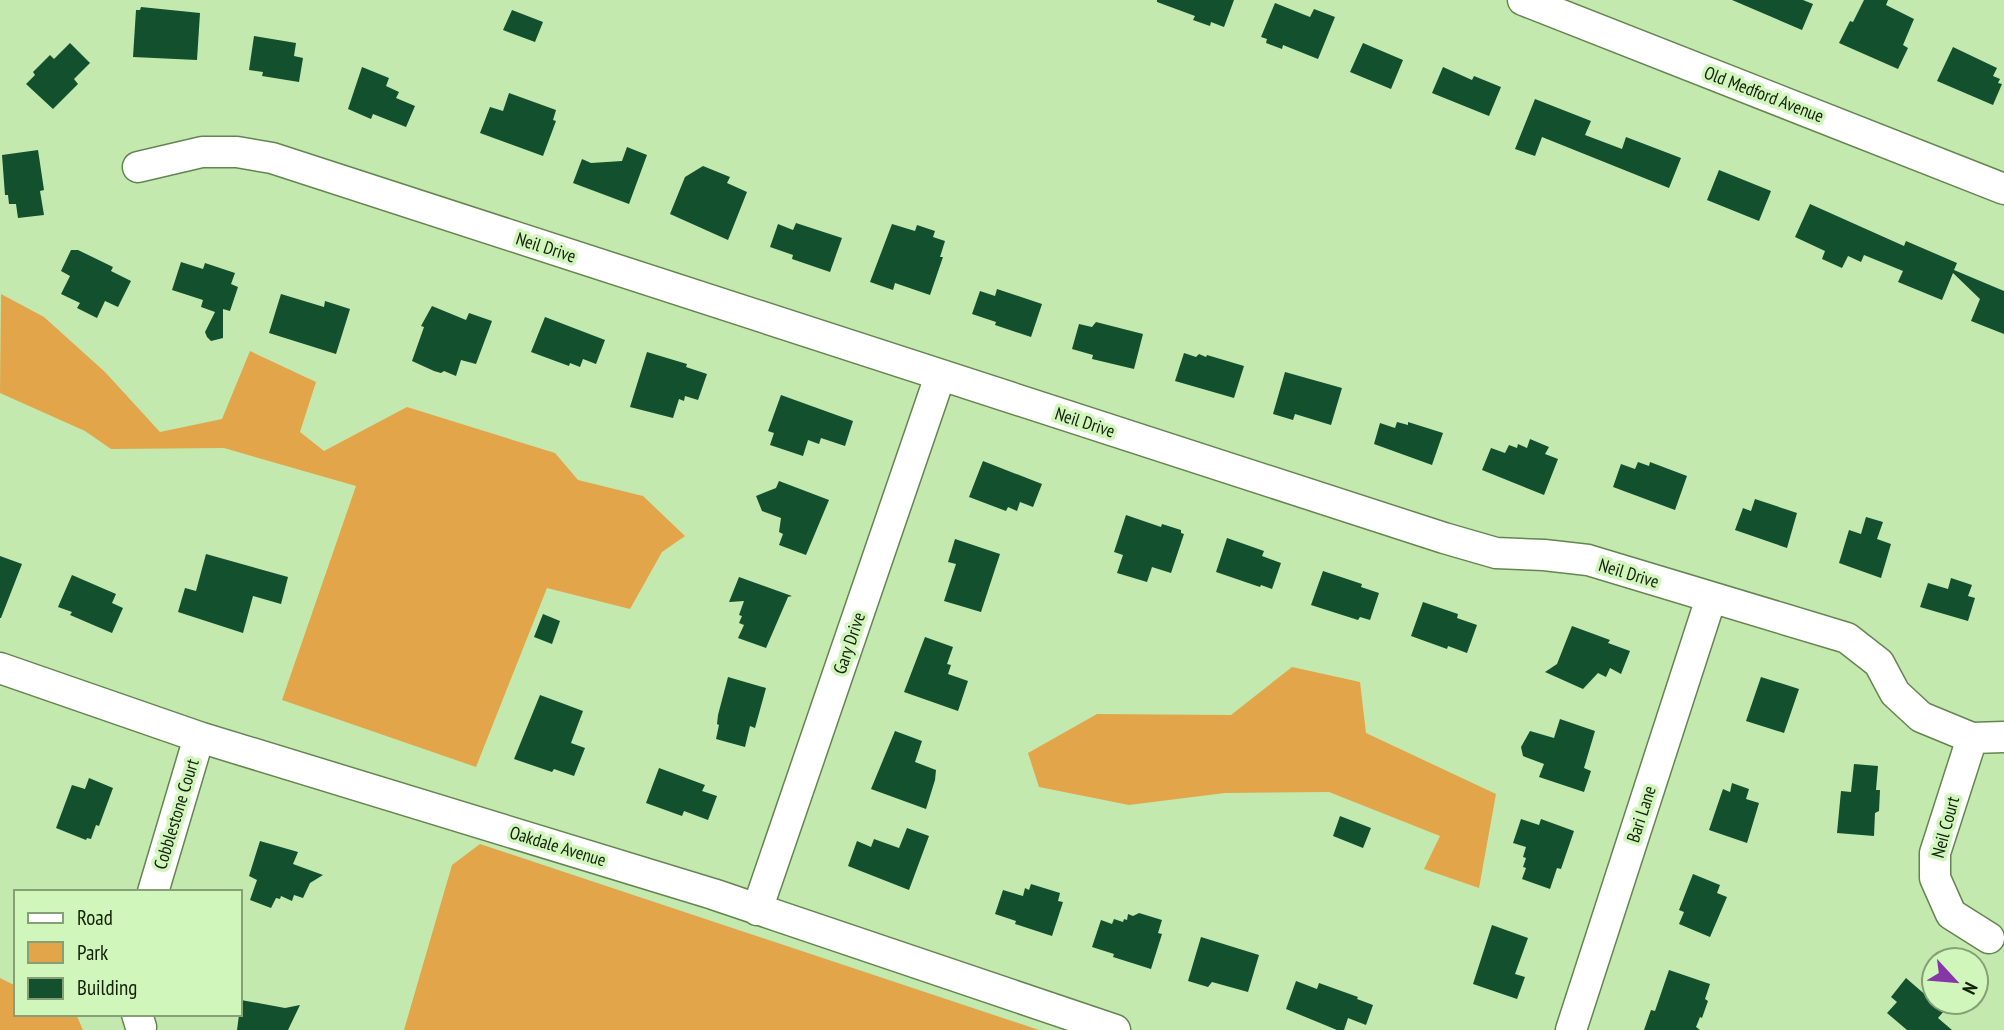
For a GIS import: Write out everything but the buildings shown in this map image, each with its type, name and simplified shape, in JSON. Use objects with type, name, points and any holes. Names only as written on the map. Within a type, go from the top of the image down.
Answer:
[{"type":"street","name":"Old Medford Avenue","points":[[1523,0],[2004,189]]},
{"type":"street","name":"Neil Drive","points":[[138,167],[202,152],[237,152],[272,158],[940,376],[1496,553],[1588,560],[1750,608],[1847,638],[1879,663],[1895,693],[1921,717],[1972,738],[2004,737]]},
{"type":"street","name":"Gary Drive","points":[[757,911],[940,376]]},
{"type":"street","name":"Bari Lane","points":[[1571,1030],[1712,598]]},
{"type":"street","name":"Oakdale Avenue","points":[[0,667],[199,737],[713,894],[1115,1030]]},
{"type":"street","name":"Cobblestone Court","points":[[154,890],[199,737]]},
{"type":"street","name":"Neil Court","points":[[1972,738],[1935,853],[1936,878],[1951,914],[1989,938]]},
{"type":"green space","points":[[1,294],[44,317],[105,372],[160,432],[222,419],[250,351],[316,382],[300,432],[324,451],[407,407],[555,453],[578,480],[643,496],[685,536],[662,552],[630,609],[547,588],[476,767],[282,700],[356,486],[224,448],[111,449],[85,431],[0,393]]},
{"type":"green space","points":[[1292,667],[1360,682],[1366,733],[1496,794],[1479,888],[1424,869],[1440,836],[1329,792],[1225,793],[1129,805],[1039,787],[1028,753],[1097,714],[1231,715]]},
{"type":"green space","points":[[480,844],[1039,1030],[404,1030],[452,865]]},
{"type":"green space","points":[[0,978],[14,985],[14,1016],[77,1016],[83,1030],[0,1030]]}]
